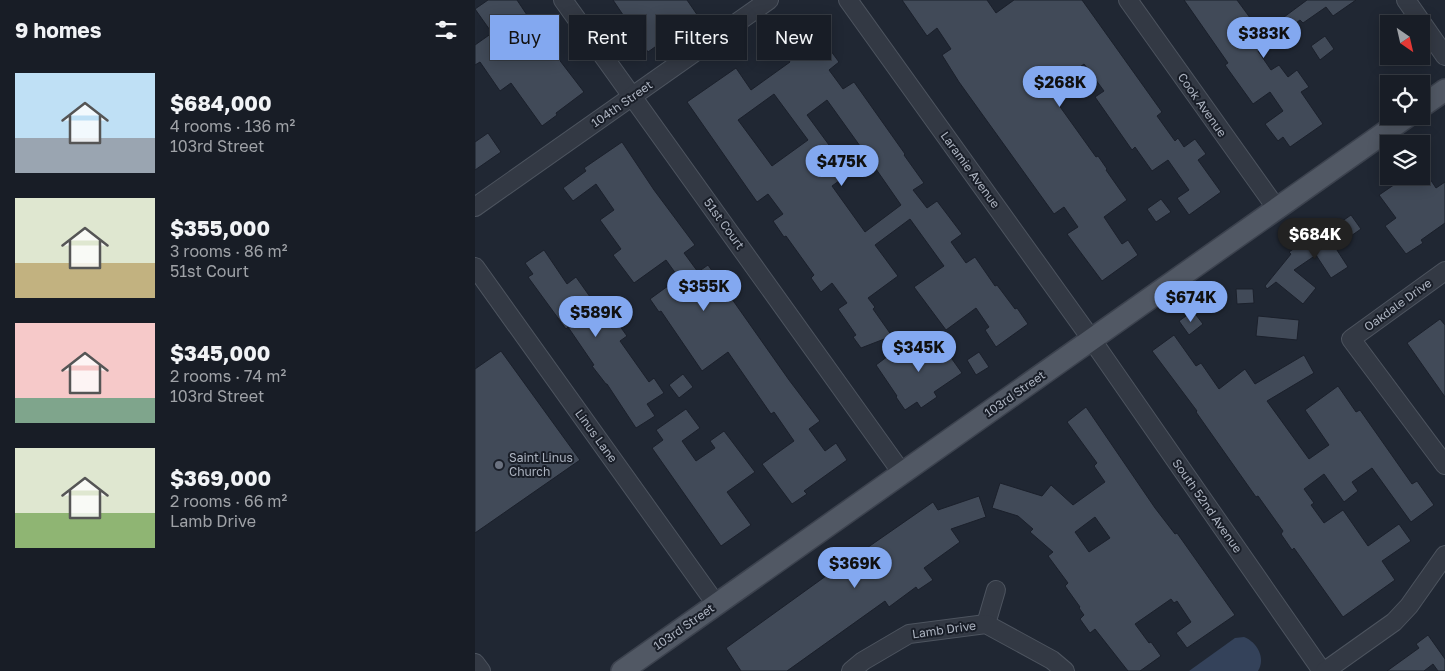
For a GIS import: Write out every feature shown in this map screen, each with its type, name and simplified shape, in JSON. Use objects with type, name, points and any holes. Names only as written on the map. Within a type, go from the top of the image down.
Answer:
[{"type":"main road","points":[[1430,101],[1445,90]]},
{"type":"main road","name":"103rd Street","points":[[622,671],[1395,125]]},
{"type":"street","name":"51st Court","points":[[563,0],[902,473]]},
{"type":"street","name":"104th Street","points":[[475,207],[769,0]]},
{"type":"street","name":"Laramie Avenue","points":[[848,0],[1092,340]]},
{"type":"street","name":"Cook Avenue","points":[[1128,0],[1277,209]]},
{"type":"street","points":[[1406,0],[1445,56]]},
{"type":"street","name":"Linus Lane","points":[[475,267],[716,604]]},
{"type":"street","name":"Oakdale Drive","points":[[1445,271],[1351,339],[1445,465]]},
{"type":"street","name":"South 52nd Avenue","points":[[1092,340],[1324,671]]},
{"type":"street","points":[[1324,671],[1393,622],[1409,606],[1445,555]]},
{"type":"street","points":[[986,624],[996,590]]},
{"type":"street","name":"Lamb Drive","points":[[851,671],[863,661],[909,634],[986,624],[1052,660],[1065,671]]},
{"type":"street","points":[[475,663],[481,671]]},
{"type":"water","points":[[1244,637],[1249,639],[1259,651],[1261,661],[1258,671],[1189,671],[1235,638]]},
{"type":"building","points":[[488,0],[517,0],[527,15],[490,15],[490,30],[475,9]]},
{"type":"building","points":[[613,0],[687,0],[697,15],[656,15],[656,46],[648,52],[646,49],[646,15],[623,15]]},
{"type":"building","points":[[902,0],[987,0],[996,13],[1014,0],[1082,0],[1162,112],[1157,116],[1175,141],[1178,138],[1184,147],[1195,139],[1206,154],[1198,160],[1221,192],[1189,215],[1177,198],[1189,190],[1168,160],[1152,171],[1135,147],[1132,150],[1095,97],[1104,91],[1084,64],[1048,90],[1096,157],[1098,156],[1127,200],[1104,217],[1122,244],[1128,240],[1138,255],[1102,281],[1067,234],[1078,227],[1064,207],[1054,214],[959,82],[942,55],[951,49],[937,28],[927,36]]},
{"type":"building","points":[[1184,0],[1237,0],[1259,30],[1277,17],[1280,20],[1307,0],[1356,0],[1333,16],[1326,7],[1303,23],[1300,20],[1258,51],[1271,70],[1279,65],[1288,77],[1297,70],[1309,87],[1301,92],[1323,124],[1290,147],[1283,137],[1278,141],[1265,124],[1283,111],[1270,92],[1253,104],[1225,65],[1228,63]]},
{"type":"building","points":[[490,34],[490,60],[559,59],[584,92],[542,126],[511,83],[500,91],[480,62],[475,65],[475,45]]},
{"type":"building","points":[[1325,36],[1334,49],[1320,60],[1311,46]]},
{"type":"building","points":[[831,51],[839,62],[829,70],[843,89],[854,82],[924,183],[913,190],[927,208],[937,201],[962,234],[951,242],[966,263],[975,257],[995,286],[997,285],[1015,309],[1017,308],[1028,324],[996,347],[985,330],[989,327],[976,308],[946,330],[914,287],[944,266],[910,219],[875,245],[898,276],[868,298],[875,307],[873,309],[892,336],[861,348],[853,337],[856,335],[838,309],[847,303],[832,283],[821,292],[811,278],[814,275],[773,221],[783,214],[768,194],[757,202],[687,102],[736,68],[751,90],[790,62],[789,60],[831,60]],"holes":[[[774,94],[808,140],[772,166],[738,120]],[[827,100],[860,146],[840,160],[807,115]],[[869,159],[901,205],[865,232],[832,186]]]},
{"type":"building","points":[[488,133],[501,152],[475,170],[475,142]]},
{"type":"building","points":[[622,142],[654,190],[695,245],[684,253],[698,272],[708,265],[820,421],[809,429],[825,451],[836,443],[847,460],[804,491],[807,494],[792,504],[762,464],[794,441],[774,412],[771,414],[728,352],[702,371],[661,311],[659,312],[650,299],[679,278],[666,260],[634,283],[613,255],[621,249],[600,220],[614,210],[596,184],[573,201],[563,188],[586,171],[584,168]]},
{"type":"building","points":[[1430,179],[1436,188],[1445,182],[1445,223],[1421,240],[1423,243],[1406,254],[1385,226],[1396,218],[1379,195],[1394,185],[1430,185]]},
{"type":"building","points":[[1161,199],[1171,212],[1156,222],[1147,209]]},
{"type":"building","points":[[1351,215],[1361,229],[1335,247],[1348,267],[1331,278],[1316,255],[1294,270],[1316,288],[1303,304],[1276,282],[1267,289],[1265,286],[1291,254],[1289,252],[1302,243],[1304,246],[1339,225]]},
{"type":"building","points":[[544,250],[567,284],[576,277],[600,311],[606,307],[627,336],[620,341],[649,382],[654,378],[664,393],[647,404],[655,416],[636,428],[607,384],[592,366],[594,365],[568,327],[566,329],[528,277],[533,274],[525,263]]},
{"type":"building","points":[[1236,289],[1253,289],[1254,303],[1237,304]]},
{"type":"building","points":[[1193,311],[1203,324],[1189,335],[1179,321]]},
{"type":"building","points":[[1258,316],[1299,320],[1297,340],[1256,336]]},
{"type":"building","points":[[1440,319],[1445,325],[1445,397],[1407,343]]},
{"type":"building","points":[[1174,335],[1196,366],[1201,363],[1219,389],[1245,369],[1255,384],[1304,355],[1314,373],[1267,401],[1309,459],[1329,445],[1305,410],[1338,386],[1356,412],[1360,410],[1412,484],[1417,481],[1434,505],[1411,522],[1372,468],[1352,482],[1358,491],[1344,502],[1324,474],[1304,489],[1314,503],[1311,505],[1324,523],[1343,510],[1368,546],[1399,524],[1411,541],[1382,561],[1395,580],[1343,617],[1294,548],[1292,550],[1281,534],[1283,531],[1258,496],[1256,497],[1197,411],[1152,351]]},
{"type":"building","points":[[937,338],[962,373],[934,392],[937,397],[921,408],[917,402],[905,410],[876,365],[904,344],[912,355]]},
{"type":"building","points":[[501,351],[580,460],[475,533],[475,369]]},
{"type":"building","points":[[979,352],[989,367],[976,375],[967,360]]},
{"type":"building","points":[[683,374],[693,387],[679,398],[669,385]]},
{"type":"building","points":[[1086,407],[1155,508],[1175,534],[1177,533],[1235,615],[1187,648],[1176,633],[1191,622],[1177,601],[1174,603],[1171,599],[1135,624],[1161,656],[1140,671],[1128,671],[1095,629],[1090,633],[1080,619],[1084,615],[1080,607],[1065,586],[1068,583],[1048,556],[1053,552],[1030,532],[1033,529],[1018,516],[992,508],[1000,483],[1042,496],[1051,485],[1073,505],[1105,482],[1094,466],[1097,463],[1067,422]],"holes":[[[1095,517],[1110,538],[1089,552],[1075,532]]]},
{"type":"building","points":[[686,409],[700,428],[682,441],[696,461],[715,448],[710,441],[724,431],[755,472],[727,492],[751,525],[721,546],[652,448],[663,440],[656,430]]},
{"type":"building","points":[[979,496],[986,517],[951,529],[960,542],[924,568],[933,580],[918,590],[916,587],[889,607],[885,601],[787,671],[741,671],[726,648],[837,568],[835,566],[849,557],[851,559],[933,502],[938,510]]},
{"type":"building","points":[[1428,635],[1445,659],[1445,671],[1438,671],[1433,664],[1424,671],[1387,671],[1419,648],[1416,644]]},
{"type":"place","name":"Saint Linus Church","points":[[499,465]]}]
